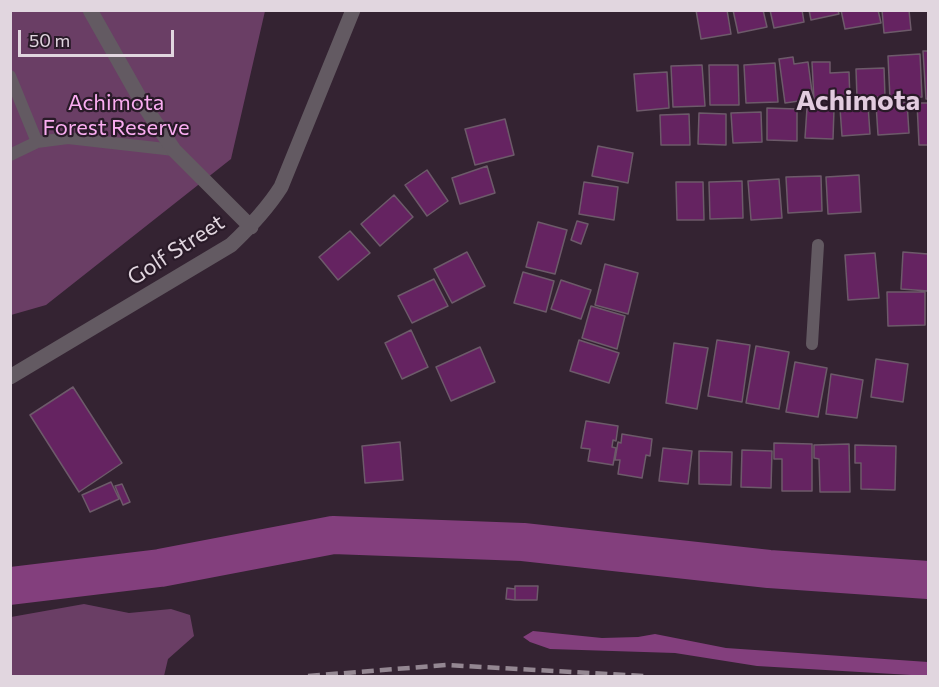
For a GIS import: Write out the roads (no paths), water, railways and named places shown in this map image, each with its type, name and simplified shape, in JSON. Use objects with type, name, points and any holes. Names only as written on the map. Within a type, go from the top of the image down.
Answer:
[{"type":"street","points":[[90,10],[143,104],[174,150],[250,227]]},
{"type":"street","name":"Golf Street","points":[[10,377],[231,245],[250,227],[270,205],[281,187],[353,10]]},
{"type":"lane","points":[[10,76],[37,142]]},
{"type":"lane","points":[[10,155],[37,142],[68,138],[174,150]]},
{"type":"lane","points":[[812,344],[818,245]]},
{"type":"waterway","points":[[10,586],[160,568],[333,535],[523,542],[769,569],[928,580]]},
{"type":"railway","points":[[308,676],[446,665],[645,676]]},
{"type":"district","name":"Achimota","points":[[858,101]]},
{"type":"park label","name":"Achimota Forest Reserve","points":[[116,116]]}]
